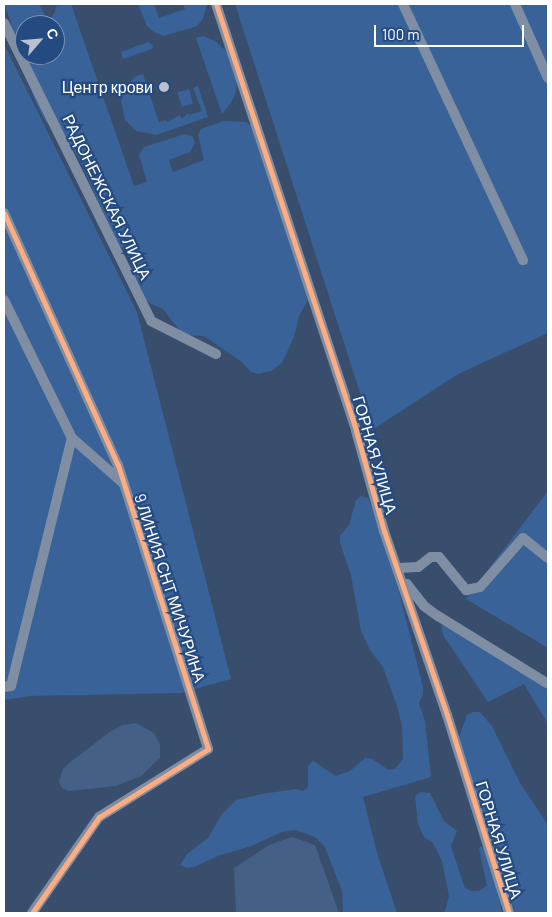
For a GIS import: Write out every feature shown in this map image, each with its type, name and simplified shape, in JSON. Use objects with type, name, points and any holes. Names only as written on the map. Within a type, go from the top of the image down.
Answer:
[{"type":"street","name":"ГОРНАЯ УЛИЦА","points":[[216,4],[356,431],[384,531],[398,568],[509,913]]},
{"type":"street","points":[[403,4],[523,260]]},
{"type":"street","points":[[515,4],[548,78]]},
{"type":"street","name":"РАДОНЕЖСКАЯ УЛИЦА","points":[[4,23],[151,321],[216,354]]},
{"type":"street","name":"9 ЛИНИЯ СНТ МИЧУРИНА","points":[[4,213],[118,465],[208,749],[99,816],[32,913]]},
{"type":"street","points":[[4,300],[72,438],[124,484]]},
{"type":"street","points":[[8,686],[72,438]]},
{"type":"street","points":[[548,558],[523,538],[480,587],[466,590],[439,557],[431,557],[418,567],[398,568],[412,592],[424,606],[548,684]]},
{"type":"shaded area","points":[[4,4],[39,4],[45,15],[15,15],[15,53],[9,35],[11,22]]},
{"type":"shaded area","points":[[71,4],[134,186],[147,182],[139,155],[144,147],[185,134],[193,137],[195,143],[190,152],[169,160],[173,172],[204,160],[198,135],[201,129],[224,121],[246,122],[251,126],[309,298],[299,316],[294,337],[282,363],[271,371],[258,374],[251,372],[242,362],[204,336],[183,335],[163,309],[146,300],[134,275],[128,255],[119,245],[78,157],[62,134],[45,121],[20,65],[65,65],[65,15],[53,15],[56,6]]},
{"type":"shaded area","points":[[138,4],[154,4],[159,18],[185,9],[183,4],[207,4],[203,19],[197,26],[164,36],[154,32],[147,26]]},
{"type":"shaded area","points":[[235,4],[548,4],[548,333],[458,374],[372,430]]},
{"type":"shaded area","points":[[203,36],[215,41],[226,51],[237,80],[236,92],[231,103],[222,114],[196,38]]},
{"type":"shaded area","points":[[148,42],[153,45],[152,49],[123,59],[121,52]]},
{"type":"shaded area","points":[[4,44],[137,312],[231,679],[180,693],[30,696],[4,700]]},
{"type":"shaded area","points":[[143,74],[159,122],[166,120],[167,122],[180,115],[182,119],[188,113],[189,115],[202,111],[193,88],[198,86],[208,117],[156,135],[136,131],[125,120],[121,100],[126,86],[135,77]]},
{"type":"shaded area","points":[[189,89],[193,103],[182,107],[177,92]]},
{"type":"shaded area","points":[[548,491],[548,648],[466,599]]},
{"type":"shaded area","points":[[361,496],[368,498],[373,510],[399,592],[423,687],[423,694],[419,703],[425,721],[431,777],[363,797],[377,853],[397,913],[343,913],[342,891],[325,847],[315,837],[295,830],[282,832],[251,846],[218,856],[194,867],[187,868],[180,865],[187,854],[208,838],[222,814],[236,800],[296,789],[303,791],[308,787],[308,766],[313,761],[336,776],[350,771],[365,758],[372,759],[389,770],[395,769],[403,759],[402,726],[397,706],[383,667],[370,650],[361,631],[351,575],[340,543],[340,536],[349,525],[356,500]]},
{"type":"shaded area","points":[[441,625],[445,625],[548,690],[548,724],[524,684],[488,702],[443,635]]},
{"type":"shaded area","points":[[473,712],[480,712],[492,726],[520,783],[548,825],[548,913],[515,913],[459,737],[467,715]]},
{"type":"shaded area","points":[[136,723],[154,733],[160,745],[160,758],[141,776],[116,786],[68,791],[62,788],[59,782],[63,769],[68,764],[111,731],[123,725]]},
{"type":"shaded area","points":[[421,792],[430,793],[444,821],[457,831],[451,846],[465,888],[471,891],[478,891],[487,886],[479,848],[481,846],[484,848],[496,885],[502,913],[442,913],[445,911],[449,896],[442,861],[433,843],[424,837],[418,824],[415,796]]},
{"type":"shaded area","points":[[292,837],[315,845],[339,913],[236,912],[234,868],[269,845]]},
{"type":"cycle path","points":[[216,4],[356,431],[384,531],[447,715],[509,913]]},
{"type":"cycle path","points":[[4,213],[118,465],[208,749],[99,817],[32,913]]},
{"type":"place","name":"Центр крови","points":[[164,87]]}]
